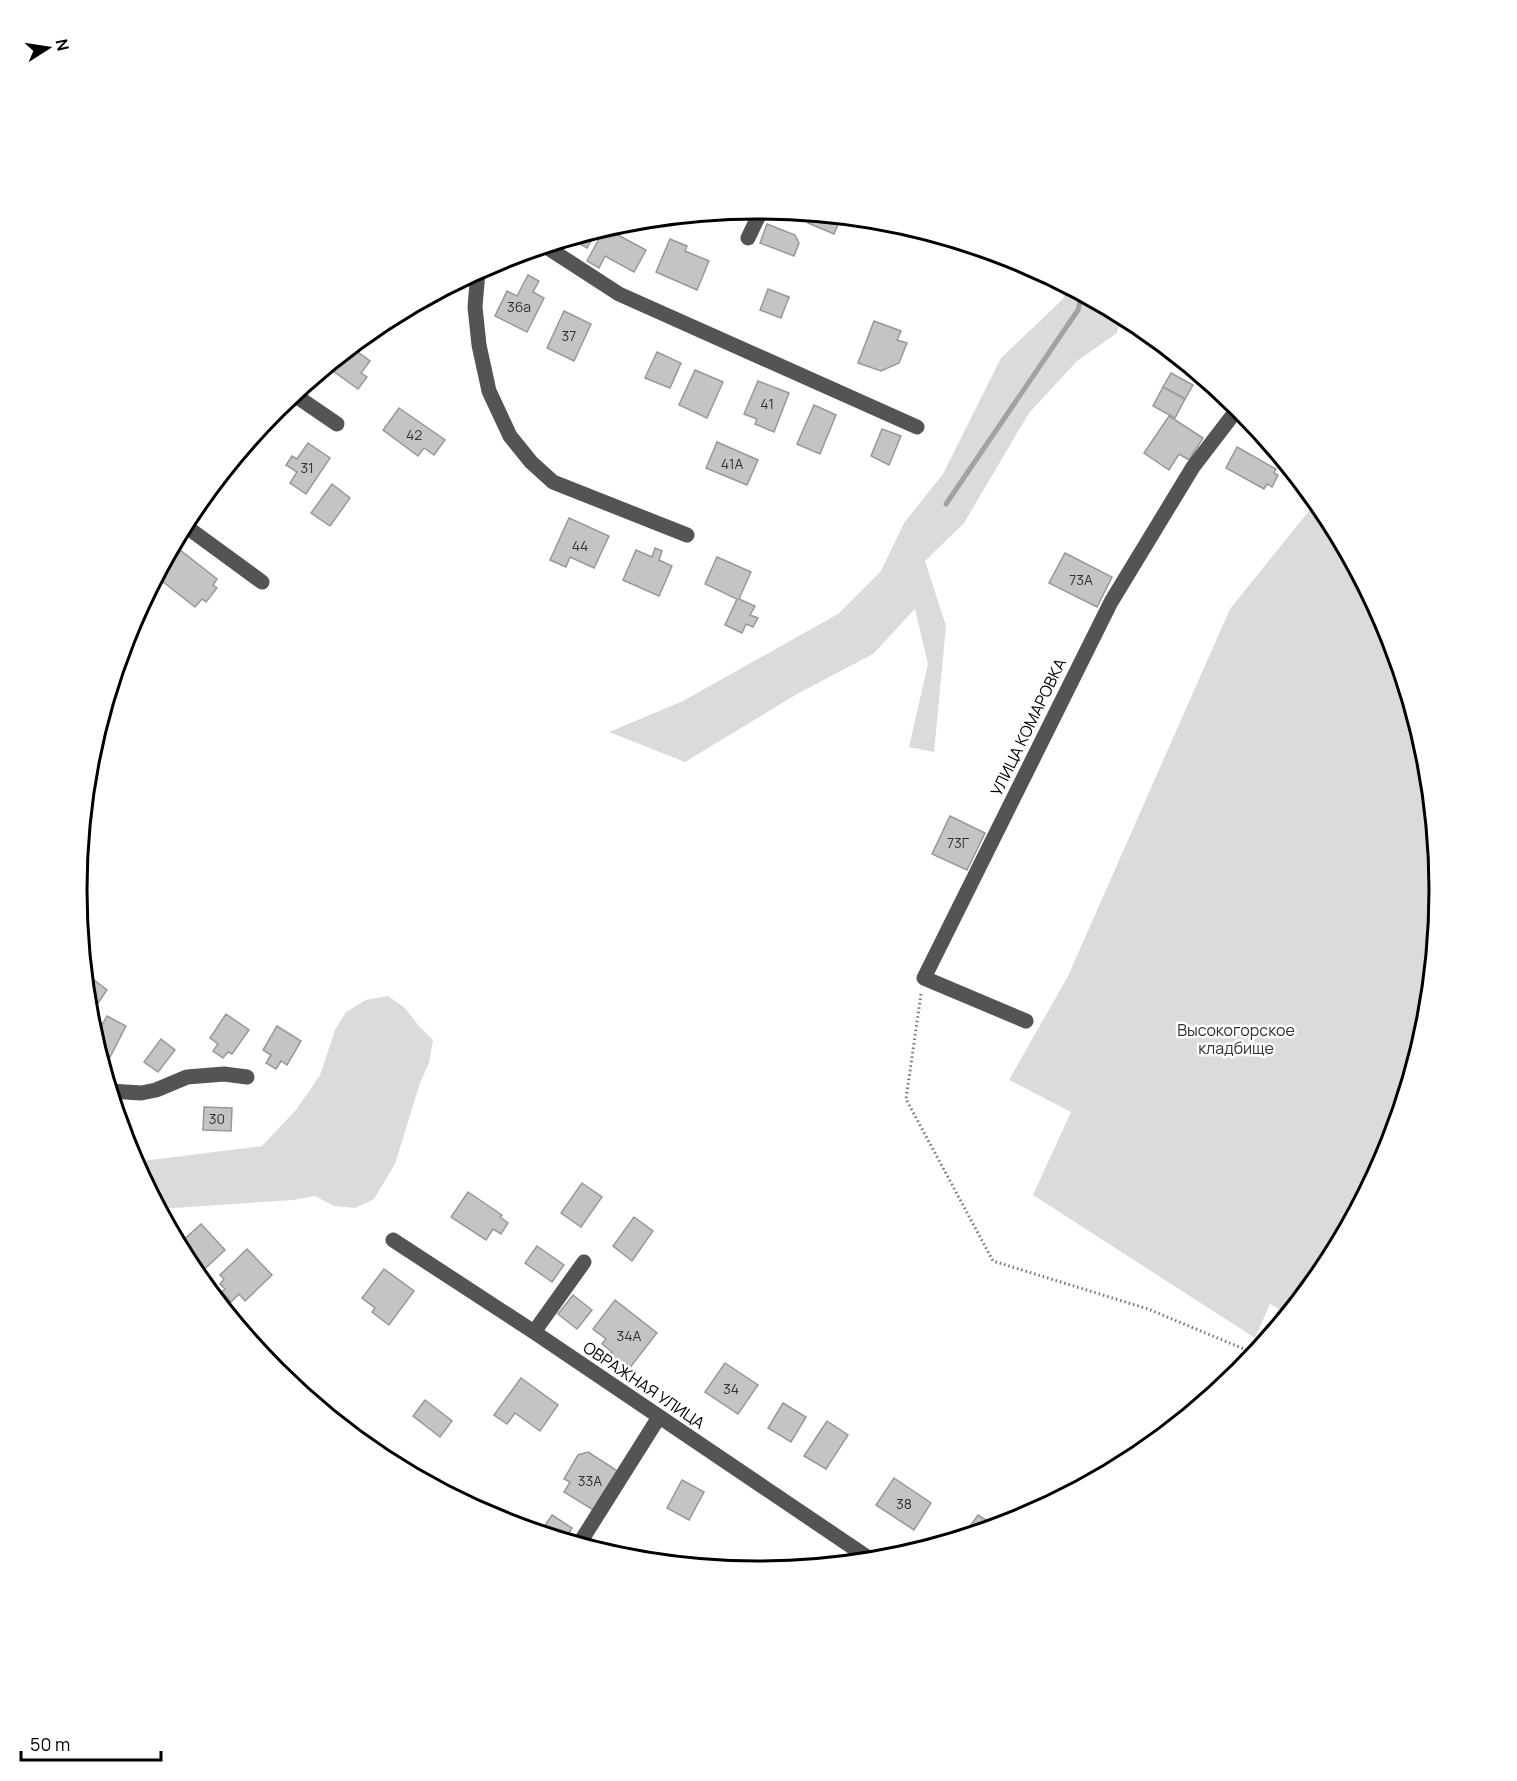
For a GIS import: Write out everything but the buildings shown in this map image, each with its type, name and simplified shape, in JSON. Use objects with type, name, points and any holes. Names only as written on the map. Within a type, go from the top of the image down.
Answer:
[{"type":"street","points":[[748,238],[757,219]]},
{"type":"street","points":[[554,252],[619,294],[917,427]]},
{"type":"street","points":[[477,281],[475,307],[478,345],[489,391],[510,436],[531,462],[553,482],[687,535]]},
{"type":"street","points":[[301,400],[337,424]]},
{"type":"street","name":"УЛИЦА КОМАРОВКА","points":[[924,978],[1111,602],[1193,467],[1232,416]]},
{"type":"street","points":[[192,531],[262,582]]},
{"type":"street","points":[[924,978],[1026,1021]]},
{"type":"street","points":[[119,1092],[141,1093],[156,1090],[187,1077],[224,1074],[247,1077]]},
{"type":"street","name":"ОВРАЖНАЯ УЛИЦА","points":[[393,1240],[534,1332],[862,1553]]},
{"type":"street","points":[[534,1332],[584,1262]]},
{"type":"street","points":[[583,1538],[659,1417]]},
{"type":"path","points":[[924,978],[906,1099],[993,1261],[1148,1309],[1247,1350]]},
{"type":"green space","points":[[1064,293],[1119,324],[1117,333],[1077,361],[1029,413],[964,523],[925,561],[946,626],[934,752],[909,747],[928,664],[915,609],[873,654],[797,694],[685,762],[609,732],[683,701],[838,614],[881,571],[904,523],[943,474],[1001,358],[1063,299]]},
{"type":"green space","name":"Высокогорское кладбище","points":[[1311,509],[1361,594],[1394,675],[1417,759],[1429,847],[1429,934],[1424,978],[1417,1022],[1394,1106],[1361,1187],[1340,1226],[1317,1264],[1282,1310],[1270,1304],[1255,1338],[1033,1195],[1071,1112],[1009,1080],[1068,976],[1230,609]]},
{"type":"green space","points":[[388,996],[405,1008],[433,1040],[429,1063],[420,1083],[395,1164],[374,1199],[355,1208],[334,1206],[315,1196],[293,1200],[168,1208],[144,1161],[262,1146],[295,1111],[320,1075],[335,1030],[346,1012],[366,1000]]},
{"type":"waterway","points":[[946,504],[1078,310],[1080,302]]}]
